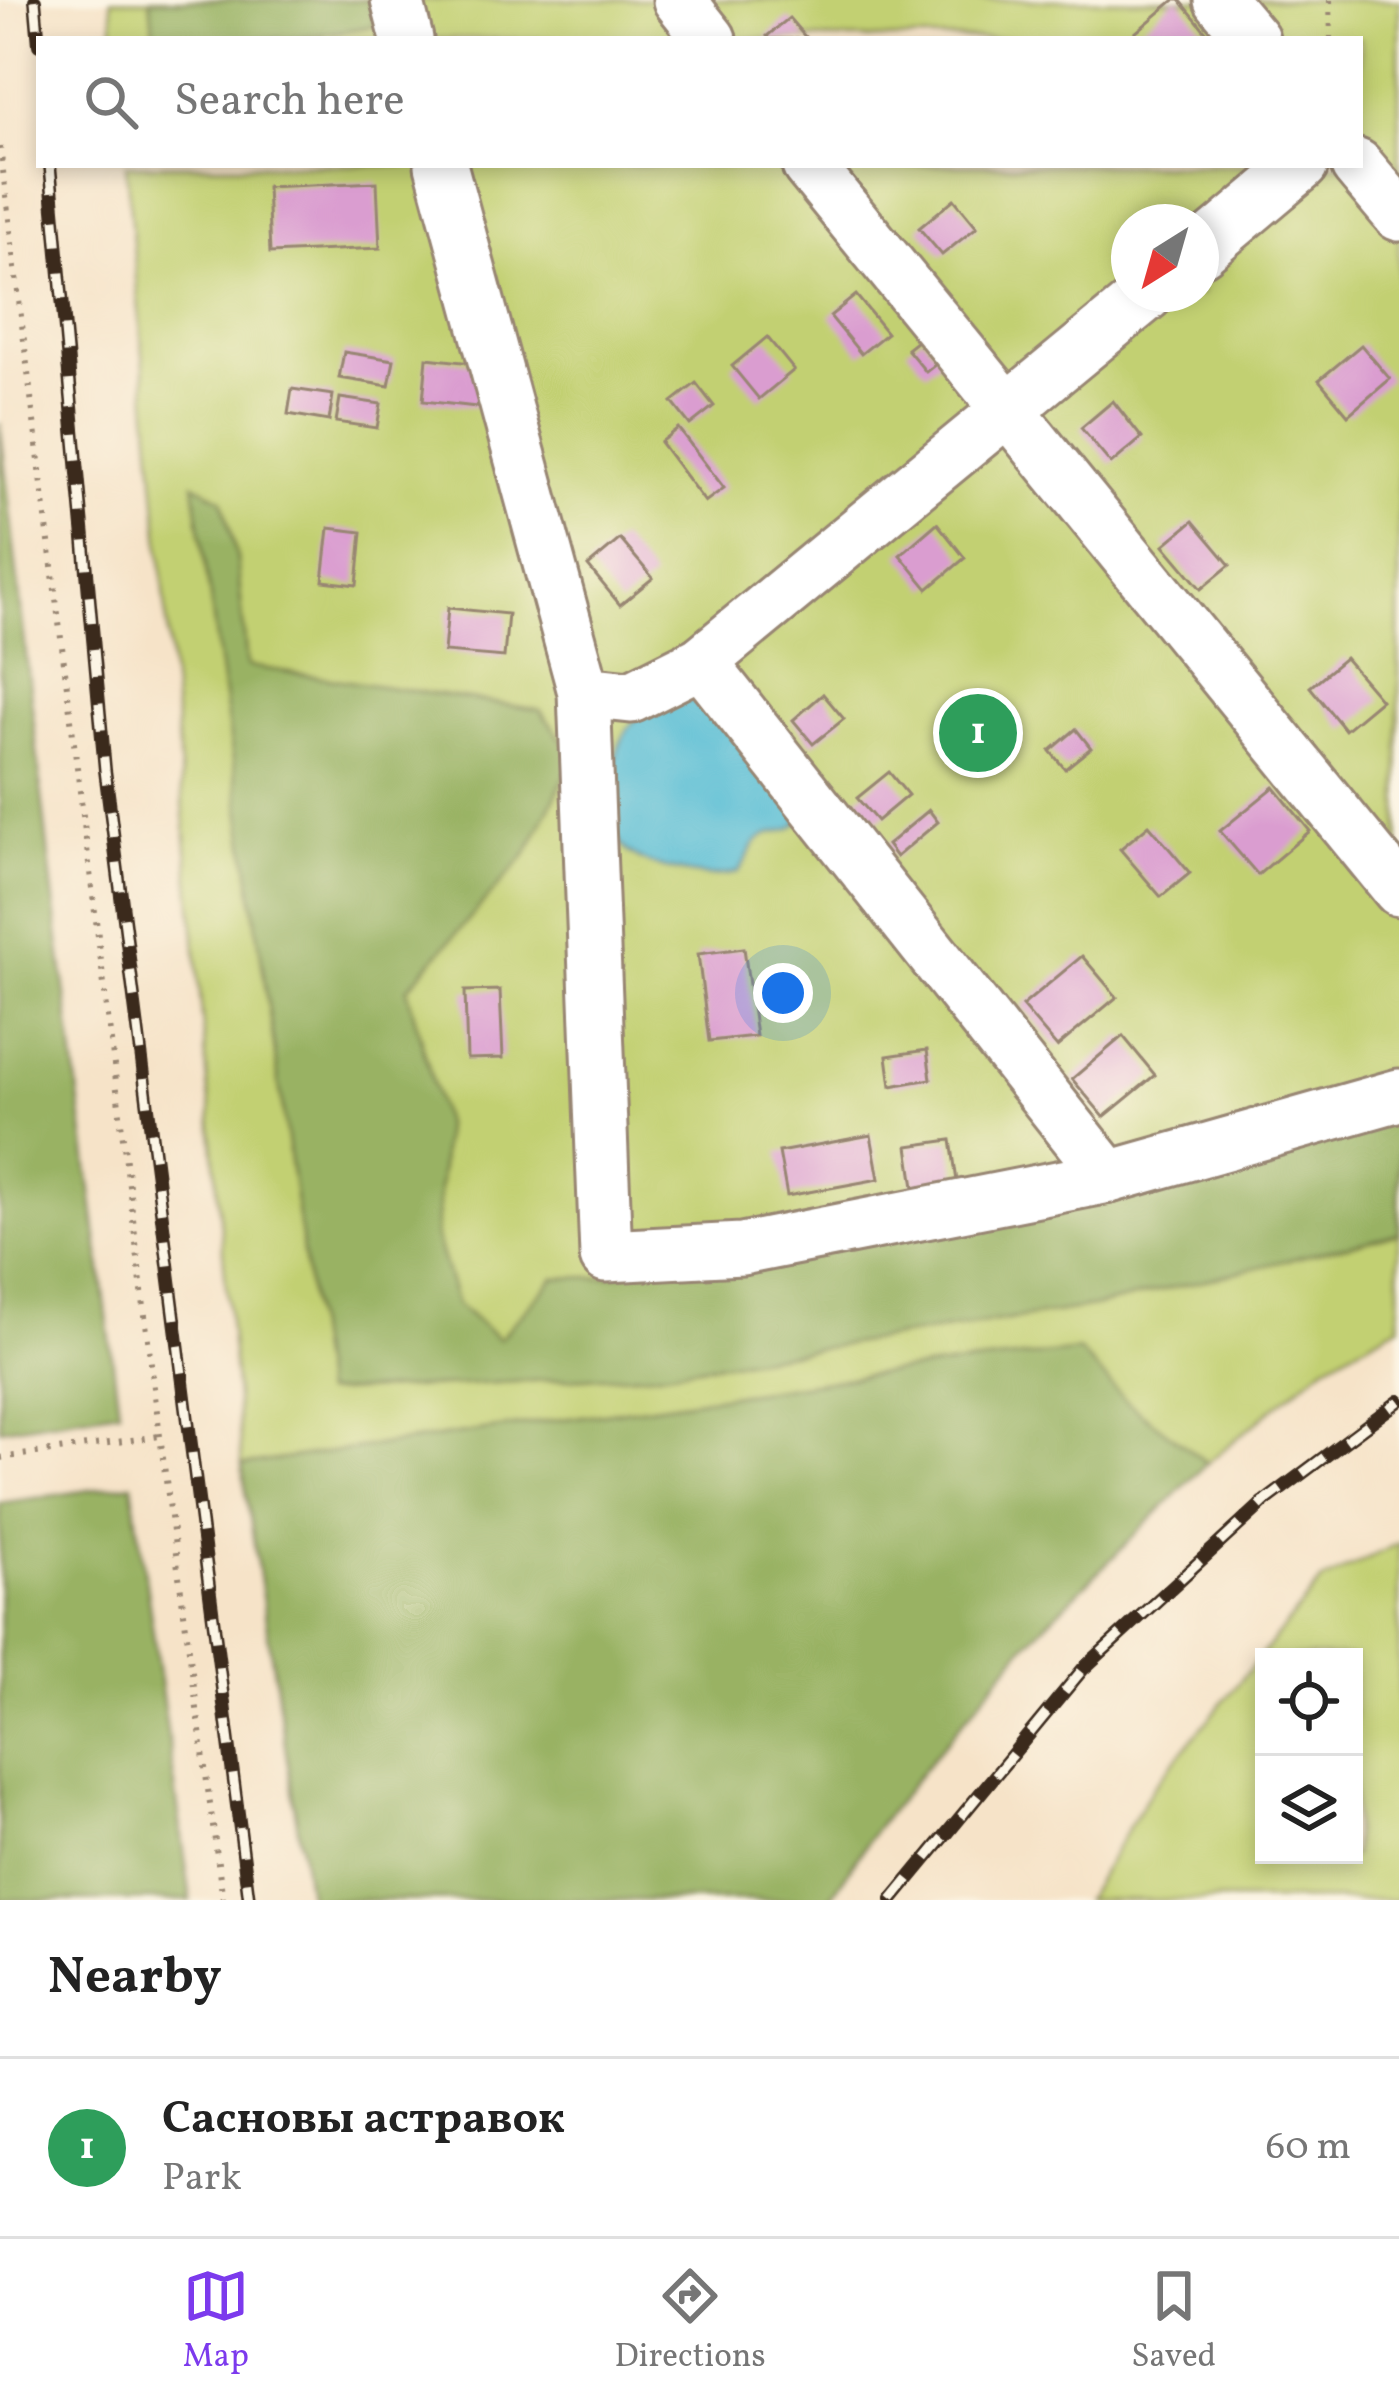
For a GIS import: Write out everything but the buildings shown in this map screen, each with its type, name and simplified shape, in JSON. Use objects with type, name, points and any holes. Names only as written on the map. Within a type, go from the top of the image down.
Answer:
[{"type":"lane","points":[[397,0],[406,36]]},
{"type":"lane","points":[[680,0],[708,36]]},
{"type":"lane","points":[[1220,0],[1250,36]]},
{"type":"lane","points":[[442,168],[584,692],[606,1256],[742,1249],[1109,1177],[1399,1094]]},
{"type":"lane","points":[[810,168],[1399,890]]},
{"type":"lane","points":[[1219,235],[1298,168]]},
{"type":"lane","points":[[1360,168],[1399,215]]},
{"type":"lane","points":[[584,692],[632,697],[700,662],[1127,312]]},
{"type":"lane","points":[[700,662],[1109,1177]]},
{"type":"path","points":[[1330,0],[1331,36]]},
{"type":"path","points":[[0,147],[160,1436],[223,1900]]},
{"type":"path","points":[[0,1458],[160,1436]]},
{"type":"green space","points":[[111,0],[1399,0],[1399,1325],[1324,1366],[1207,1463],[1024,1646],[880,1823],[829,1900],[309,1900],[242,1465],[126,168],[1363,168],[1363,36],[114,36]]},
{"type":"green space","points":[[150,0],[369,0],[375,26],[310,36],[154,36]]},
{"type":"green space","points":[[0,423],[52,885],[119,1410],[0,1429]]},
{"type":"green space","points":[[194,484],[222,499],[237,558],[247,666],[540,710],[575,757],[526,855],[407,989],[444,1124],[436,1236],[457,1305],[499,1339],[554,1278],[603,1277],[1399,1116],[1399,1233],[1093,1307],[652,1374],[323,1393]]},
{"type":"green space","points":[[1079,1351],[1128,1403],[1207,1463],[1024,1646],[880,1823],[829,1900],[309,1900],[242,1465],[891,1372]]},
{"type":"green space","points":[[132,1484],[191,1900],[0,1900],[0,1503]]},
{"type":"green space","points":[[1399,1543],[1399,1900],[1085,1900],[1153,1787],[1255,1663],[1255,1864],[1363,1864],[1363,1648],[1267,1648],[1322,1581]]},
{"type":"water","points":[[669,696],[715,708],[801,819],[759,840],[738,872],[706,876],[682,872],[635,856],[617,840],[609,811],[615,758],[638,717]]},
{"type":"railway","points":[[35,0],[38,36]]},
{"type":"railway","points":[[50,168],[105,770],[249,1900]]},
{"type":"railway","points":[[892,1900],[1083,1669],[1264,1502],[1399,1401]]},
{"type":"place","name":"Сасновы астравок","points":[[978,733]]}]
